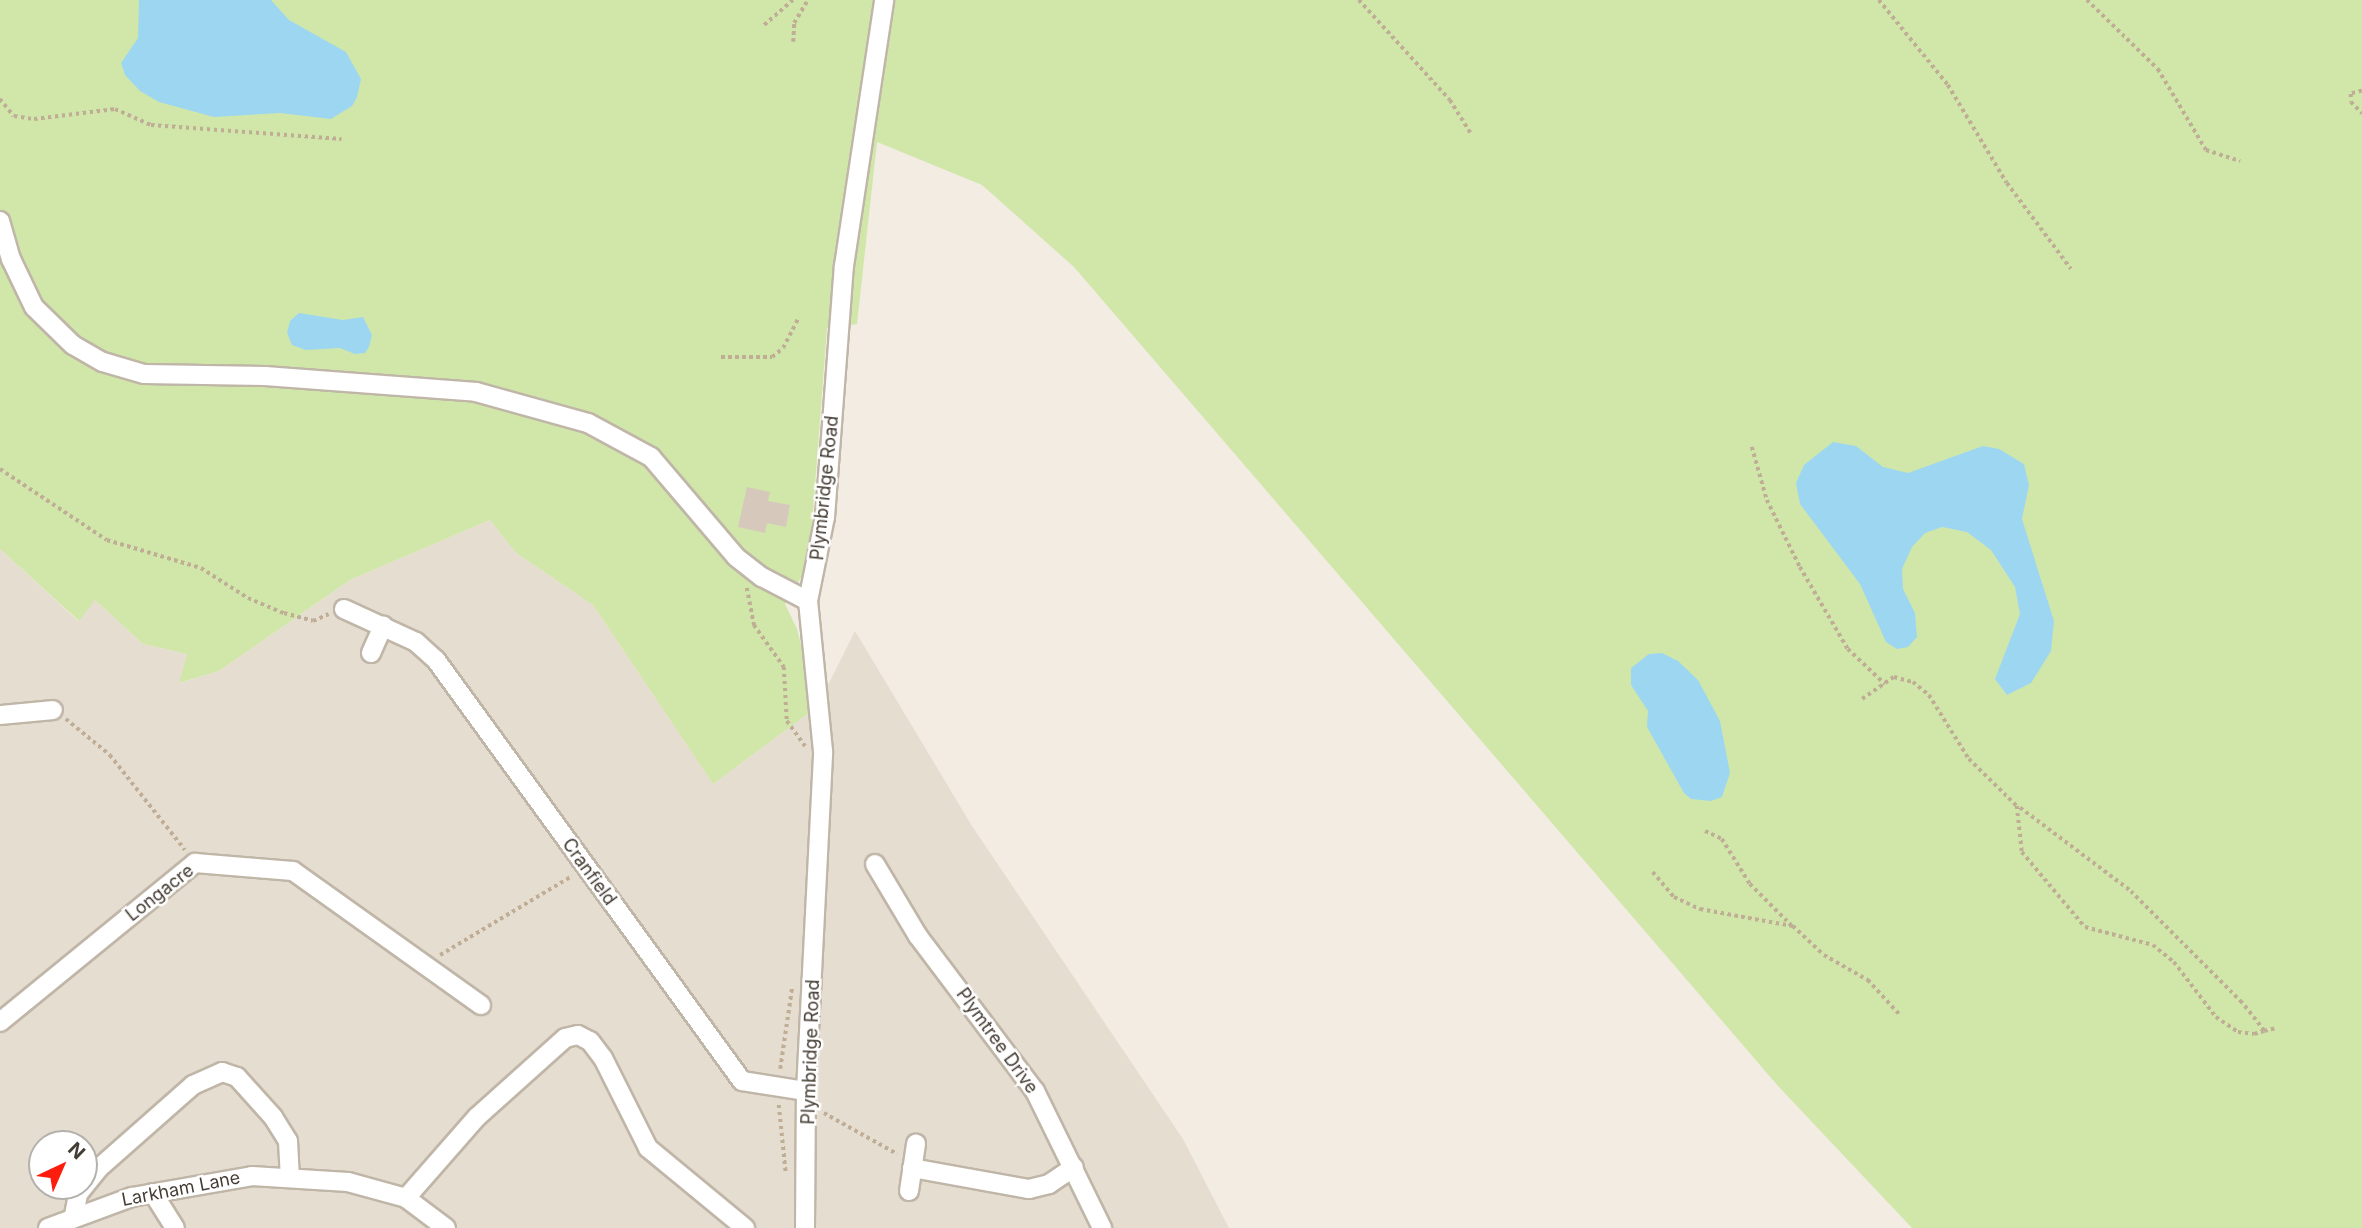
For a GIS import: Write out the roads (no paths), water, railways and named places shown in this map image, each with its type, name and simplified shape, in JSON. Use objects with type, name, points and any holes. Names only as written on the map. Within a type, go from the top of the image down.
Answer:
[{"type":"street","name":"Plymbridge Road","points":[[805,1228],[807,1098],[823,751],[808,601],[825,517],[844,266],[884,0]]},
{"type":"street","points":[[0,220],[11,259],[34,307],[73,345],[103,362],[144,374],[265,376],[476,392],[588,424],[651,457],[707,526],[752,570],[808,601]]},
{"type":"street","name":"Cranfield","points":[[344,609],[416,642],[436,660],[724,1062],[742,1081],[807,1098]]},
{"type":"street","points":[[371,653],[383,626]]},
{"type":"street","points":[[0,715],[53,710]]},
{"type":"street","name":"Longacre","points":[[0,1022],[195,863],[293,871],[481,1005]]},
{"type":"street","name":"Plymtree Drive","points":[[875,864],[918,936],[1028,1080],[1074,1167],[1102,1228]]},
{"type":"street","points":[[407,1198],[477,1117],[565,1038],[578,1035],[590,1041],[603,1058],[648,1148],[745,1228]]},
{"type":"street","points":[[75,1214],[78,1194],[99,1168],[193,1085],[222,1072],[237,1077],[273,1117],[288,1141],[290,1176]]},
{"type":"street","points":[[909,1191],[916,1144]]},
{"type":"street","points":[[912,1167],[1029,1189],[1049,1184],[1074,1167]]},
{"type":"street","name":"Larkham Lane","points":[[48,1228],[75,1214],[210,1180],[290,1176],[348,1182],[407,1198],[446,1228]]},
{"type":"street","points":[[153,1193],[175,1228]]},
{"type":"water","points":[[139,0],[271,0],[289,20],[346,52],[361,79],[357,97],[352,106],[331,119],[280,113],[214,117],[159,102],[140,91],[125,75],[121,63],[138,38]]},
{"type":"water","points":[[299,313],[343,320],[363,317],[372,335],[369,347],[365,353],[355,354],[340,348],[306,350],[292,345],[287,333],[290,321]]},
{"type":"water","points":[[1833,442],[1856,446],[1883,467],[1908,473],[1983,446],[1999,449],[2024,464],[2029,485],[2022,519],[2054,621],[2051,651],[2031,683],[2007,695],[1995,679],[2020,614],[2015,587],[1991,550],[1967,532],[1942,527],[1925,533],[1912,547],[1902,569],[1903,589],[1915,613],[1917,637],[1908,647],[1897,649],[1886,642],[1860,584],[1800,504],[1796,483],[1804,465]]},
{"type":"water","points":[[1662,653],[1678,661],[1698,680],[1720,721],[1730,773],[1722,797],[1711,801],[1691,799],[1684,793],[1647,727],[1648,711],[1631,685],[1631,668],[1649,654]]}]
